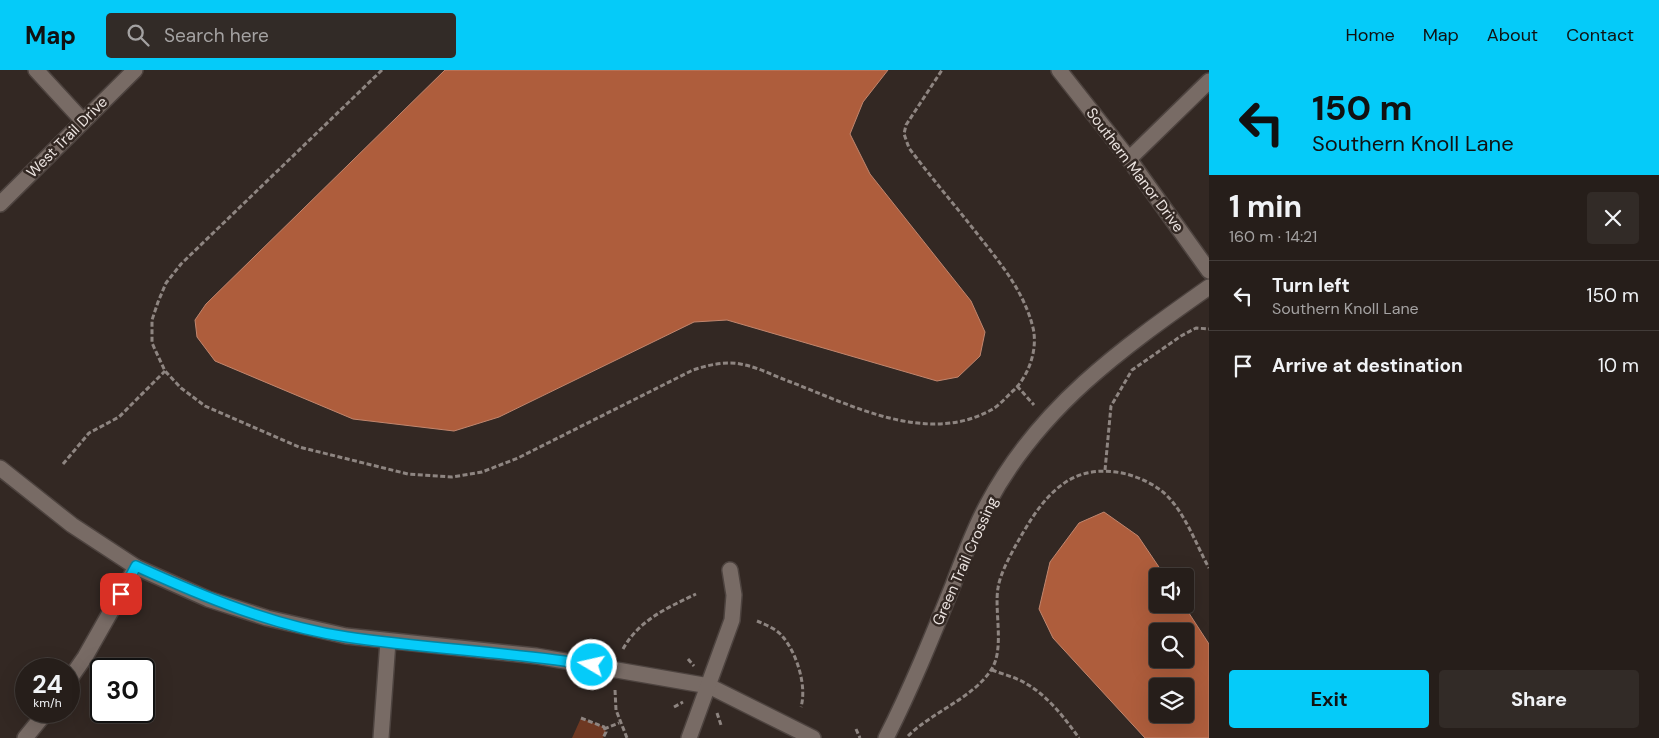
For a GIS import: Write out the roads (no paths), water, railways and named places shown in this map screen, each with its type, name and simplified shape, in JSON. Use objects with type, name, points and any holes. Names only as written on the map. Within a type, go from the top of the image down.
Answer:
[{"type":"street","points":[[36,70],[83,121]]},
{"type":"street","name":"West Trail Drive","points":[[0,204],[135,70]]},
{"type":"street","name":"Southern Manor Drive","points":[[1058,70],[1130,159],[1209,271]]},
{"type":"street","points":[[1130,159],[1209,82]]},
{"type":"street","name":"Green Trail Crossing","points":[[886,738],[920,667],[986,506],[1012,462],[1078,387],[1123,348],[1209,287]]},
{"type":"street","points":[[0,468],[57,514],[136,566],[208,599],[267,618],[346,636],[536,656],[709,686],[813,738]]},
{"type":"street","points":[[80,664],[136,566]]},
{"type":"street","points":[[689,738],[732,620],[734,595],[730,570]]},
{"type":"street","points":[[381,738],[388,641]]},
{"type":"street","points":[[25,738],[37,723]]}]
